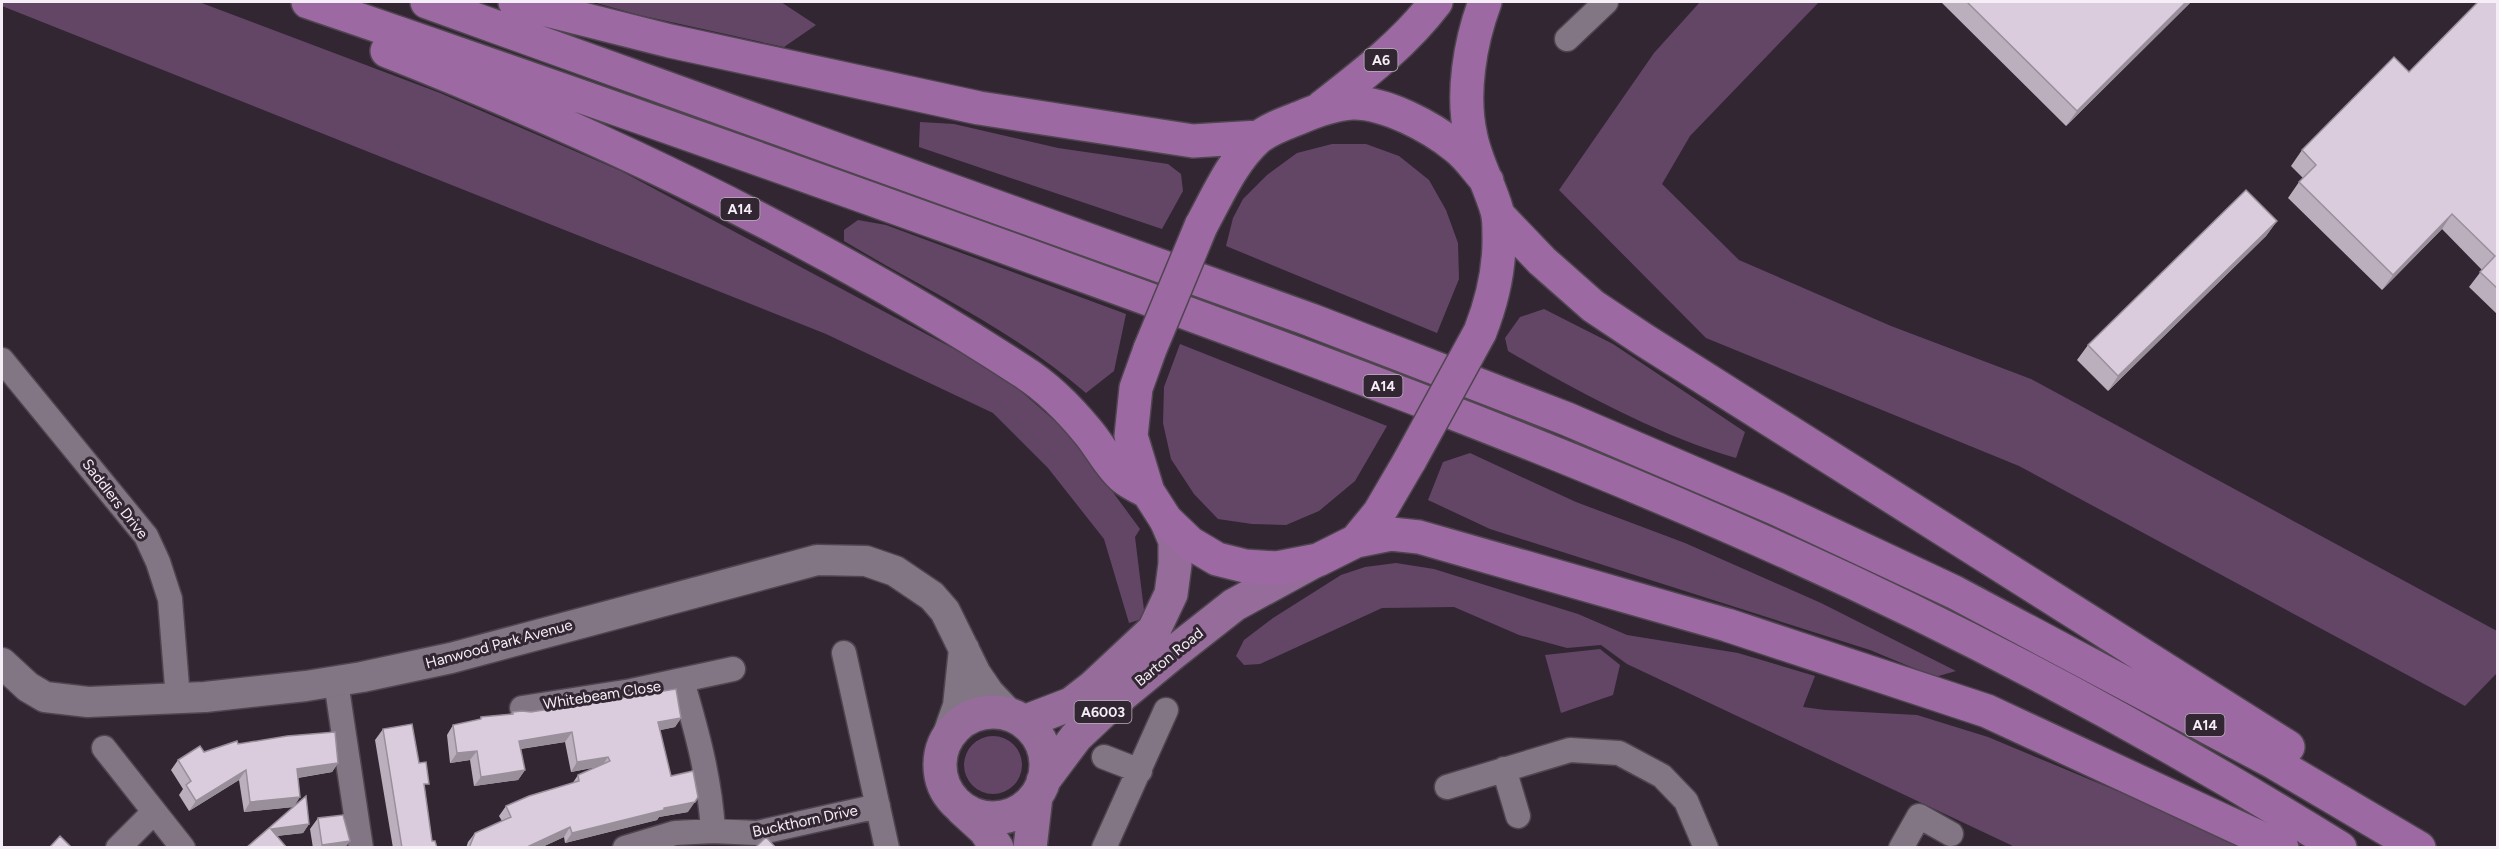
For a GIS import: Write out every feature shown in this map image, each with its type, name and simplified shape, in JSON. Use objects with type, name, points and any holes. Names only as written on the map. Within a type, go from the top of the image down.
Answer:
[{"type":"highway","name":"A14","points":[[283,2],[357,39],[472,85],[627,153],[701,188],[841,262],[1025,372],[1074,415],[1124,478],[1148,492]]},
{"type":"highway","name":"A14","points":[[308,2],[723,145],[1280,346],[1528,442],[1793,555],[1965,637],[2089,701],[2275,807],[2340,848]]},
{"type":"highway","name":"A14","points":[[427,2],[1311,320],[1567,419],[1777,509],[1954,592],[2191,717],[2385,825],[2419,848]]},
{"type":"highway","points":[[515,2],[670,40],[979,108],[1192,141],[1259,137]]},
{"type":"highway","name":"A6","points":[[1318,110],[1375,66],[1415,29],[1436,2]]},
{"type":"highway","points":[[1356,541],[1379,513],[1410,460],[1480,332],[1492,303],[1500,260],[1498,215],[1471,138],[1467,114],[1467,95],[1477,23],[1485,2]]},
{"type":"highway","points":[[1487,181],[1458,148],[1434,131],[1407,117],[1380,108],[1353,103],[1318,110],[1283,124],[1259,137],[1239,160],[1201,226],[1136,388],[1131,436],[1148,492],[1166,520],[1190,543],[1217,559],[1245,566],[1276,568],[1318,560],[1356,541],[1391,534],[1419,537],[1738,628],[1987,711],[2282,848]]},
{"type":"highway","points":[[1498,215],[1542,261],[1593,306],[2286,746],[2385,825]]},
{"type":"main road","name":"Barton Road","points":[[1017,718],[1071,704],[1093,687],[1154,630],[1171,594],[1175,564],[1175,541],[1166,520]]},
{"type":"main road","name":"Barton Road","points":[[1030,848],[1040,789],[1076,737],[1111,704],[1234,605],[1318,560]]},
{"type":"main road","points":[[957,804],[973,814],[991,818],[1010,815],[1024,808],[1040,789],[1046,765],[1043,748],[1036,734],[1017,718],[993,712],[976,714],[960,723],[947,736],[941,754],[940,772],[946,790],[957,804],[985,830],[997,848]]},
{"type":"street","points":[[1567,39],[1599,4]]},
{"type":"street","name":"Saddlers Drive","points":[[2,362],[146,536],[158,562],[170,599],[178,699]]},
{"type":"street","name":"Hanwood Park Avenue","points":[[2,663],[28,687],[45,697],[88,702],[178,699],[336,682],[451,658],[818,560],[866,561],[913,581],[932,596],[945,611],[976,674],[989,693],[1017,718]]},
{"type":"street","points":[[947,736],[958,706],[964,649]]},
{"type":"street","name":"Buckthorn Drive","points":[[844,653],[887,848]]},
{"type":"street","name":"Whitebeam Close","points":[[522,708],[682,681],[733,669]]},
{"type":"street","name":"Whitebeam Close","points":[[682,681],[711,792],[713,831]]},
{"type":"street","points":[[336,682],[360,848]]},
{"type":"street","points":[[1104,848],[1166,710]]},
{"type":"street","points":[[104,748],[183,848]]},
{"type":"street","points":[[1447,787],[1570,750],[1619,753],[1662,776],[1686,801],[1706,848]]},
{"type":"street","points":[[1104,757],[1140,771]]},
{"type":"street","points":[[1504,769],[1518,816]]},
{"type":"street","name":"Buckthorn Drive","points":[[625,848],[675,833],[713,831],[757,833],[878,806]]},
{"type":"street","points":[[118,848],[154,812]]},
{"type":"street","points":[[1901,848],[1919,816],[1952,834]]},
{"type":"shaded area","points":[[2,2],[199,2],[440,93],[621,171],[1001,374],[1070,434],[1140,529],[1135,537],[1145,618],[1129,623],[1104,539],[1048,468],[993,413],[826,334],[2,6]]},
{"type":"shaded area","points":[[593,2],[781,2],[816,25],[784,47],[639,15]]},
{"type":"shaded area","points":[[1700,2],[1819,2],[1690,136],[1662,184],[1739,260],[1891,326],[2031,379],[2497,631],[2497,673],[2465,706],[2019,466],[1706,338],[1559,190],[1654,53]]},
{"type":"shaded area","points":[[920,122],[954,124],[1058,148],[1168,164],[1181,174],[1183,191],[1162,229],[919,147]]},
{"type":"shaded area","points":[[1332,144],[1366,144],[1399,156],[1429,180],[1446,210],[1458,243],[1459,279],[1437,333],[1226,246],[1233,218],[1243,199],[1267,175],[1297,153]]},
{"type":"shaded area","points":[[858,220],[886,225],[1126,314],[1114,371],[1086,393],[1058,370],[999,330],[844,241],[844,230]]},
{"type":"shaded area","points":[[1544,309],[1613,344],[1745,432],[1736,458],[1678,438],[1619,411],[1508,351],[1505,338],[1520,317]]},
{"type":"shaded area","points":[[1180,344],[1387,426],[1355,481],[1319,511],[1286,525],[1252,524],[1218,519],[1194,494],[1171,459],[1163,423],[1164,387]]},
{"type":"shaded area","points":[[1470,453],[1576,502],[1685,543],[1821,603],[1956,671],[1935,677],[1870,650],[1490,529],[1428,500],[1443,462]]},
{"type":"shaded area","points":[[1396,563],[1434,569],[1578,614],[1627,635],[1738,653],[1815,676],[1803,707],[1917,715],[1988,737],[2158,808],[2239,847],[2015,847],[1627,664],[1601,645],[1567,648],[1519,635],[1454,607],[1382,608],[1260,664],[1244,665],[1236,656],[1244,640],[1273,618],[1341,575],[1365,567]]},
{"type":"shaded area","points":[[1600,649],[1620,665],[1613,695],[1561,713],[1545,655]]},
{"type":"shaded area","points":[[987,736],[999,736],[1014,744],[1022,759],[1022,771],[1014,786],[999,794],[987,794],[972,786],[964,771],[964,759],[972,744]]},
{"type":"building","points":[[1967,2],[2186,2],[2077,111]]},
{"type":"building","points":[[2478,2],[2498,2],[2498,289],[2480,272],[2495,256],[2452,214],[2393,275],[2299,182],[2316,165],[2302,150],[2394,57],[2409,72]]},
{"type":"building","points":[[2246,190],[2277,221],[2118,376],[2088,345]]},
{"type":"building","points":[[676,689],[681,718],[658,722],[671,776],[693,771],[698,797],[695,802],[572,833],[570,827],[525,848],[469,848],[475,833],[511,817],[506,806],[529,796],[579,781],[578,775],[610,761],[608,757],[577,762],[572,732],[519,741],[525,770],[481,777],[477,751],[457,753],[453,725],[481,719],[481,717],[522,711],[531,712]]},
{"type":"building","points":[[412,724],[419,763],[426,762],[429,784],[424,784],[432,841],[435,841],[437,848],[402,848],[383,729]]},
{"type":"building","points":[[335,732],[338,763],[297,769],[300,797],[250,802],[246,770],[196,801],[186,785],[191,781],[178,760],[200,746],[204,752],[237,741],[238,744],[287,736]]},
{"type":"building","points":[[306,796],[309,824],[271,829],[287,848],[246,848]]},
{"type":"building","points":[[343,815],[350,841],[322,845],[318,818]]},
{"type":"building","points":[[60,836],[72,848],[49,848]]},
{"type":"building","points":[[766,837],[776,848],[755,848]]}]
